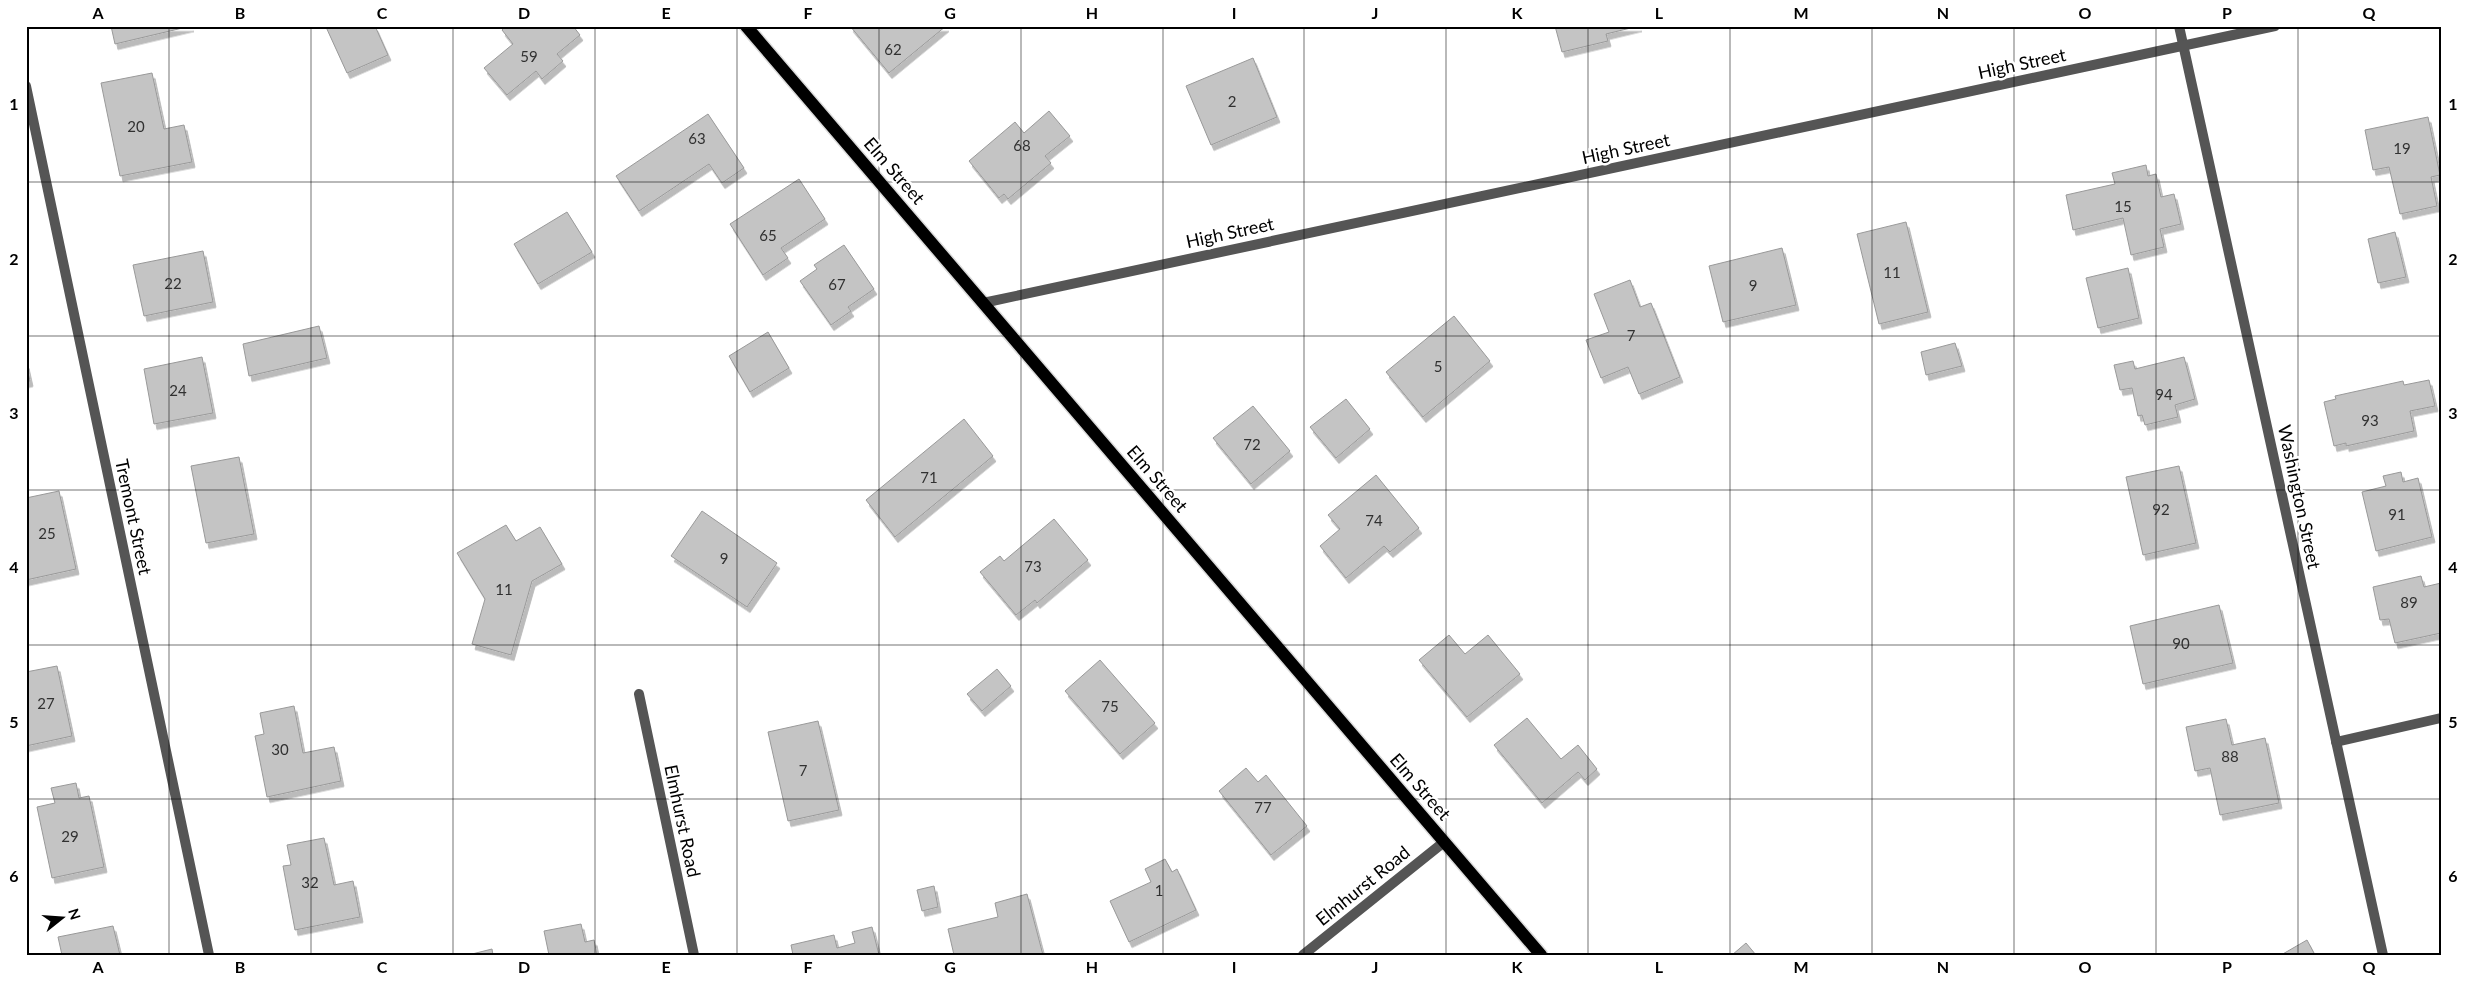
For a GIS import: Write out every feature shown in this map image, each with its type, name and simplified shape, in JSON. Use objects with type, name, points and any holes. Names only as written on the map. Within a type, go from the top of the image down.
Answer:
[{"type":"main road","name":"Elm Street","points":[[746,26],[1541,955]]},
{"type":"street","name":"Washington Street","points":[[2179,26],[2383,955]]},
{"type":"street","name":"High Street","points":[[983,303],[2275,26]]},
{"type":"street","name":"Tremont Street","points":[[26,86],[209,955]]},
{"type":"street","name":"Elmhurst Road","points":[[639,694],[694,955]]},
{"type":"street","points":[[2336,742],[2441,718]]},
{"type":"street","name":"Elmhurst Road","points":[[1303,955],[1444,842]]},
{"type":"building","points":[[111,26],[191,26],[115,44]]},
{"type":"building","points":[[375,26],[388,55],[347,73],[326,27]]},
{"type":"building","points":[[506,26],[573,26],[580,35],[557,54],[563,61],[542,79],[536,71],[507,95],[484,68],[513,44],[502,30]]},
{"type":"building","points":[[850,26],[946,26],[889,73]]},
{"type":"building","points":[[1555,26],[1639,26],[1606,34],[1608,41],[1562,52]]},
{"type":"building","points":[[1253,58],[1277,117],[1211,145],[1186,86]]},
{"type":"building","points":[[152,73],[164,129],[184,125],[192,162],[120,176],[101,83]]},
{"type":"building","points":[[1049,111],[1070,136],[1045,156],[1051,163],[1008,199],[1004,194],[999,198],[969,161],[1015,122],[1024,133]]},
{"type":"building","points":[[708,114],[744,168],[722,183],[709,164],[639,211],[616,176]]},
{"type":"building","points":[[2428,117],[2440,175],[2431,177],[2437,206],[2400,214],[2389,167],[2373,170],[2365,130]]},
{"type":"building","points":[[2146,165],[2148,176],[2156,174],[2161,197],[2174,194],[2181,224],[2160,229],[2164,247],[2131,255],[2123,218],[2073,230],[2066,195],[2115,184],[2112,173]]},
{"type":"building","points":[[799,179],[825,219],[781,248],[788,258],[763,275],[730,224]]},
{"type":"building","points":[[567,212],[592,252],[538,284],[514,244]]},
{"type":"building","points":[[1906,222],[1928,312],[1879,324],[1857,234]]},
{"type":"building","points":[[2395,232],[2406,277],[2378,283],[2368,239]]},
{"type":"building","points":[[844,245],[874,289],[848,307],[851,311],[831,325],[800,281],[817,269],[814,265]]},
{"type":"building","points":[[1782,248],[1796,305],[1723,322],[1709,266]]},
{"type":"building","points":[[203,251],[213,302],[144,316],[133,265]]},
{"type":"building","points":[[2128,268],[2139,318],[2098,328],[2086,278]]},
{"type":"building","points":[[1630,280],[1640,307],[1651,303],[1680,377],[1639,394],[1628,367],[1601,378],[1586,340],[1609,332],[1594,294]]},
{"type":"building","points":[[1454,316],[1490,361],[1423,417],[1386,372]]},
{"type":"building","points":[[319,326],[327,358],[249,376],[243,344]]},
{"type":"building","points":[[768,332],[789,368],[750,392],[729,356]]},
{"type":"building","points":[[1955,343],[1962,366],[1926,375],[1921,352]]},
{"type":"building","points":[[202,357],[213,413],[154,424],[144,369]]},
{"type":"building","points":[[2184,357],[2195,399],[2175,405],[2178,417],[2145,425],[2142,415],[2138,416],[2132,388],[2120,390],[2114,365],[2133,361],[2135,369]]},
{"type":"building","points":[[26,363],[30,381],[26,382]]},
{"type":"building","points":[[2429,380],[2435,406],[2410,411],[2414,431],[2346,446],[2346,443],[2334,446],[2324,402],[2336,399],[2335,396],[2403,381],[2404,385]]},
{"type":"building","points":[[1346,399],[1370,429],[1336,458],[1310,427]]},
{"type":"building","points":[[1253,406],[1290,451],[1251,484],[1213,438]]},
{"type":"building","points":[[964,419],[993,456],[895,537],[866,500]]},
{"type":"building","points":[[239,457],[254,534],[206,543],[191,466]]},
{"type":"building","points":[[2179,466],[2196,543],[2143,555],[2126,477]]},
{"type":"building","points":[[2401,472],[2403,482],[2418,478],[2432,537],[2376,551],[2362,492],[2386,486],[2383,476]]},
{"type":"building","points":[[1376,475],[1419,528],[1390,552],[1384,546],[1346,578],[1320,546],[1340,529],[1328,515]]},
{"type":"building","points":[[59,491],[76,569],[26,580],[26,498]]},
{"type":"building","points":[[702,511],[777,563],[747,607],[671,556]]},
{"type":"building","points":[[1054,519],[1088,560],[1037,603],[1035,600],[1016,615],[980,572],[1000,556],[1004,561]]},
{"type":"building","points":[[506,525],[516,541],[540,527],[562,564],[532,581],[511,655],[472,644],[485,599],[457,553]]},
{"type":"building","points":[[2421,576],[2424,587],[2441,583],[2441,633],[2395,643],[2389,619],[2380,620],[2373,587]]},
{"type":"building","points":[[2219,605],[2233,663],[2143,684],[2130,626]]},
{"type":"building","points":[[1449,635],[1465,654],[1488,635],[1520,674],[1467,717],[1419,660]]},
{"type":"building","points":[[1100,660],[1155,723],[1120,754],[1065,691]]},
{"type":"building","points":[[57,666],[72,736],[26,746],[26,672]]},
{"type":"building","points":[[997,669],[1011,686],[982,711],[967,694]]},
{"type":"building","points":[[294,706],[303,753],[334,747],[341,781],[267,797],[255,736],[264,734],[260,713]]},
{"type":"building","points":[[1527,718],[1561,759],[1578,745],[1597,769],[1585,780],[1578,772],[1542,803],[1494,745]]},
{"type":"building","points":[[2226,719],[2232,745],[2265,738],[2279,803],[2220,815],[2210,768],[2195,771],[2186,727]]},
{"type":"building","points":[[818,721],[839,810],[788,821],[768,732]]},
{"type":"building","points":[[1246,768],[1258,782],[1266,775],[1307,826],[1271,855],[1219,791]]},
{"type":"building","points":[[76,783],[79,798],[89,796],[104,867],[52,878],[37,807],[55,803],[51,788]]},
{"type":"building","points":[[324,838],[334,885],[353,881],[360,917],[295,930],[283,866],[291,865],[287,845]]},
{"type":"building","points":[[1165,859],[1172,872],[1177,869],[1196,910],[1129,942],[1110,901],[1151,882],[1145,869]]},
{"type":"building","points":[[934,886],[938,907],[922,911],[917,890]]},
{"type":"building","points":[[1027,894],[1043,955],[954,955],[948,929],[998,917],[995,903]]},
{"type":"building","points":[[581,924],[585,942],[594,940],[597,955],[549,955],[544,931]]},
{"type":"building","points":[[113,926],[120,955],[62,955],[58,937]]},
{"type":"building","points":[[872,927],[879,955],[793,955],[791,945],[834,935],[837,948],[855,943],[852,932]]},
{"type":"building","points":[[2307,940],[2315,955],[2281,955]]},
{"type":"building","points":[[1746,943],[1756,955],[1732,955]]},
{"type":"building","points":[[492,949],[493,955],[472,955],[472,954]]}]
